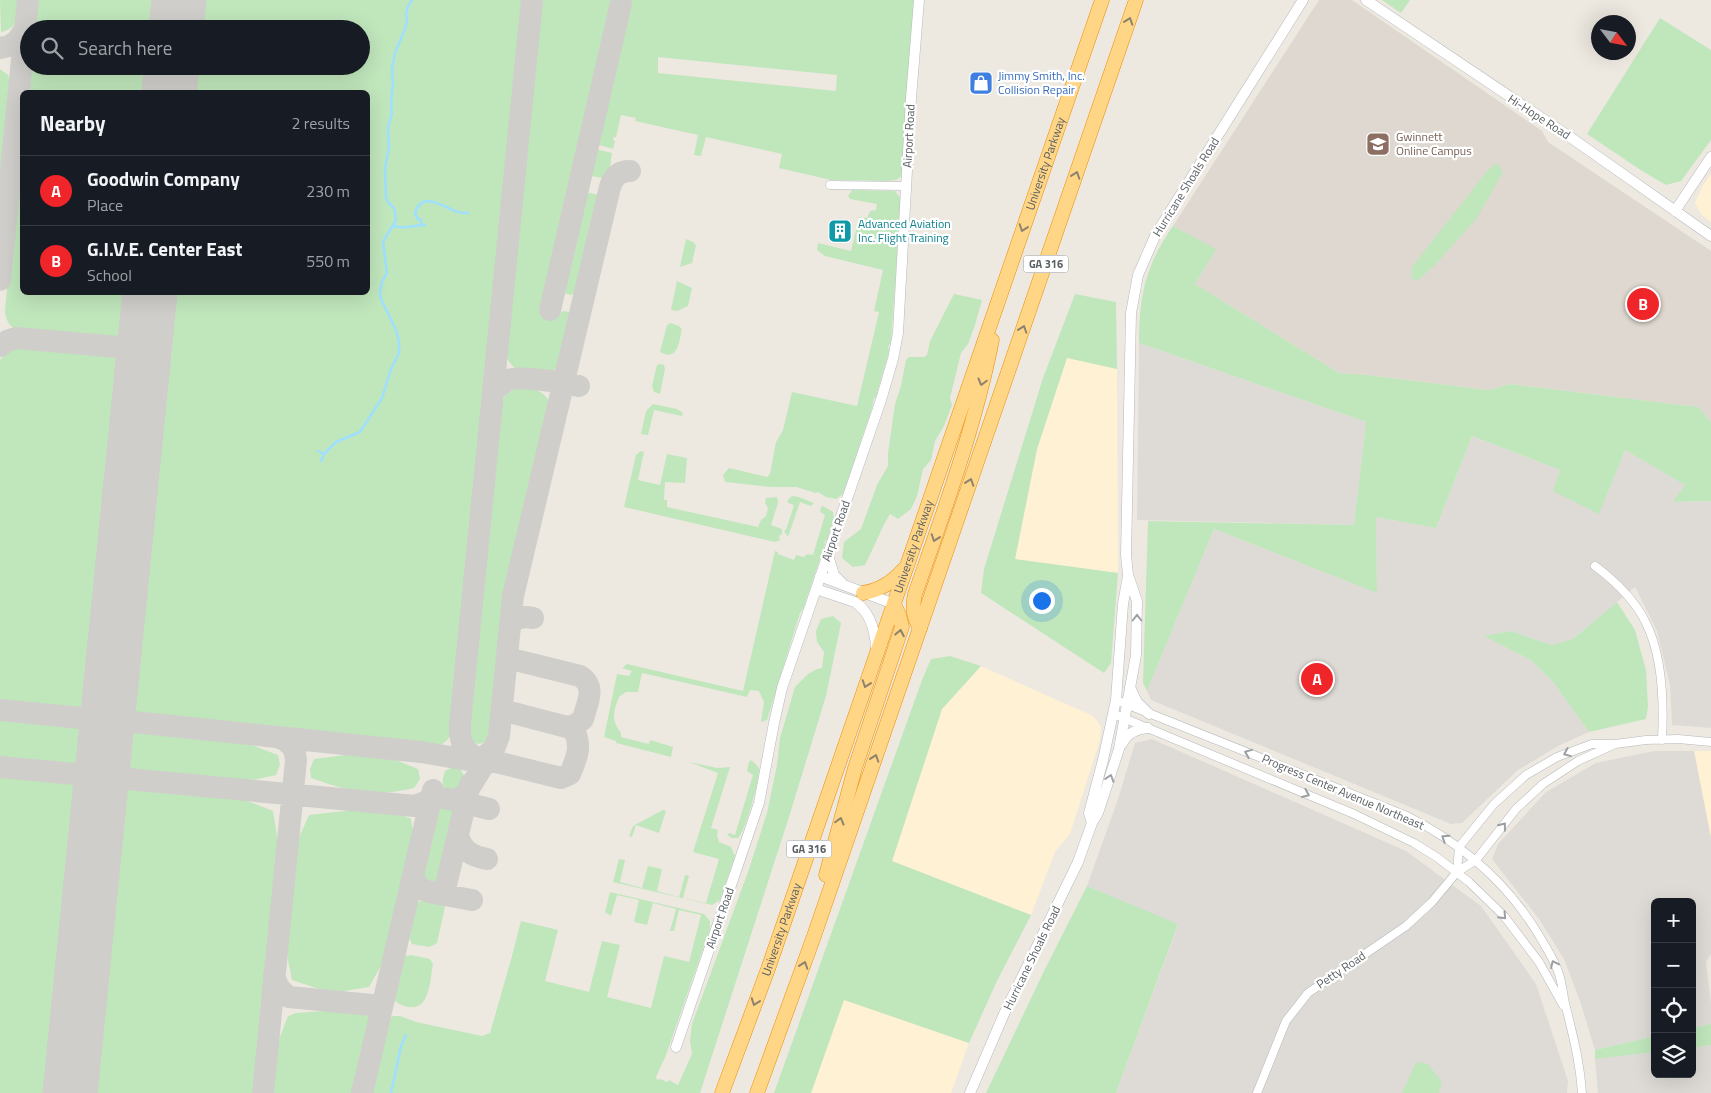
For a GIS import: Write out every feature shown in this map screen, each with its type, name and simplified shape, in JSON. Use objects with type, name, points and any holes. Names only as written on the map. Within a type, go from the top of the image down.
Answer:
[{"type":"highway","name":"University Parkway","points":[[722,1093],[771,960],[1102,0]]},
{"type":"highway","name":"GA 316","points":[[757,1093],[814,936],[1136,0]]},
{"type":"highway","points":[[920,628],[914,618],[912,607],[915,594],[957,474],[972,423],[988,358],[998,300]]},
{"type":"highway","points":[[863,593],[887,585],[907,565]]},
{"type":"highway","points":[[814,936],[820,900],[855,768],[902,627],[894,604]]},
{"type":"street","name":"Airport Road","points":[[676,1047],[761,794],[780,695],[894,359],[899,316],[919,0]]},
{"type":"street","name":"Hurricane Shoals Road","points":[[1121,702],[1130,686],[1136,655],[1137,601],[1128,575],[1126,554],[1131,313],[1138,275],[1156,234],[1303,0]]},
{"type":"street","name":"Hi-Hope Road","points":[[1366,0],[1570,137],[1711,236]]},
{"type":"street","points":[[1675,211],[1711,157]]},
{"type":"street","points":[[830,185],[906,186]]},
{"type":"street","points":[[828,555],[834,575],[844,585]]},
{"type":"street","points":[[1595,566],[1615,582],[1646,622],[1656,650],[1661,681],[1662,740]]},
{"type":"street","name":"Hurricane Shoals Road","points":[[970,1093],[1004,1014],[1078,862],[1098,812],[1119,749],[1123,604],[1128,575]]},
{"type":"street","points":[[820,576],[894,604]]},
{"type":"street","points":[[816,588],[860,605],[868,616],[874,631],[877,654]]},
{"type":"street","points":[[1130,686],[1137,702],[1149,714]]},
{"type":"street","name":"Progress Center Avenue Northeast","points":[[1121,702],[1407,816],[1460,847],[1476,860],[1523,909],[1559,974],[1566,1011]]},
{"type":"street","name":"Hurricane Shoals Road","points":[[1092,823],[1089,813],[1119,716]]},
{"type":"street","name":"Progress Center Avenue Northeast","points":[[1119,716],[1354,814],[1414,843],[1438,858],[1469,882],[1504,916],[1534,956],[1566,1011]]},
{"type":"street","points":[[1119,749],[1126,736],[1138,730],[1148,728]]},
{"type":"street","name":"Petty Road","points":[[1460,847],[1494,804],[1526,775],[1557,757],[1592,744],[1614,744],[1646,740],[1711,742]]},
{"type":"street","name":"Petty Road","points":[[1257,1093],[1286,1021],[1308,993],[1406,926],[1432,902],[1457,872],[1476,860],[1516,809],[1543,784],[1578,761],[1614,744]]},
{"type":"street","points":[[1457,872],[1460,847]]},
{"type":"street","points":[[1566,1011],[1578,1051],[1582,1093]]},
{"type":"shaded area","points":[[1319,0],[1352,0],[1542,131],[1548,142],[1711,251],[1711,422],[1698,407],[1510,384],[1488,390],[1339,373],[1195,284],[1215,249],[1173,226]]},
{"type":"shaded area","points":[[1711,174],[1711,222],[1701,214],[1695,203],[1703,185]]},
{"type":"shaded area","points":[[1139,343],[1366,422],[1354,525],[1137,520]]},
{"type":"shaded area","points":[[1067,357],[1117,369],[1118,573],[1015,559],[1037,449]]},
{"type":"shaded area","points":[[1472,436],[1560,470],[1599,513],[1625,450],[1686,485],[1674,502],[1711,501],[1711,728],[1672,725],[1670,685],[1657,631],[1635,587],[1573,639],[1552,645],[1510,631],[1485,636],[1531,660],[1554,683],[1589,732],[1560,745],[1518,770],[1462,823],[1451,824],[1151,700],[1147,691],[1214,529],[1377,593],[1376,517],[1436,528]]},
{"type":"shaded area","points":[[981,666],[1093,716],[1101,726],[1100,740],[1070,834],[1055,852],[1031,915],[892,861],[942,709]]},
{"type":"shaded area","points":[[1152,739],[1406,851],[1481,906],[1536,984],[1568,1081],[1567,1093],[1116,1093],[1178,925],[1087,886],[1118,799],[1135,743]]},
{"type":"shaded area","points":[[1654,751],[1694,751],[1711,838],[1711,954],[1706,962],[1711,1003],[1711,1024],[1696,1027],[1696,898],[1651,898],[1651,1037],[1595,1050],[1580,1001],[1564,959],[1539,919],[1492,859],[1498,844],[1546,792],[1596,763]]},
{"type":"shaded area","points":[[1694,751],[1711,751],[1711,838]]},
{"type":"shaded area","points":[[844,999],[969,1043],[951,1093],[811,1093]]},
{"type":"shaded area","points":[[1711,1045],[1711,1093],[1598,1093],[1595,1059],[1651,1052],[1651,1078],[1696,1078],[1696,1047]]},
{"type":"green space","points":[[0,0],[21,0],[17,20],[11,28],[1,32]]},
{"type":"green space","points":[[36,0],[160,0],[158,20],[34,20]]},
{"type":"green space","points":[[198,0],[526,0],[454,723],[449,737],[438,746],[145,716],[135,713],[128,701],[168,295],[370,295],[370,90],[188,90],[190,75],[370,75],[370,20],[196,20]]},
{"type":"green space","points":[[541,0],[614,0],[578,161],[591,165],[596,149],[612,153],[609,174],[602,178],[576,173],[543,309],[557,312],[557,316],[563,311],[569,312],[571,315],[573,320],[567,354],[562,364],[556,369],[539,374],[531,374],[515,368],[506,355]]},
{"type":"green space","points":[[617,0],[914,0],[902,176],[896,180],[887,181],[831,180],[779,168],[782,154],[706,137],[701,156],[694,155],[698,135],[635,121],[636,118],[621,115],[616,137],[613,140],[615,141],[613,149],[596,144],[627,8]],"holes":[[[658,57],[837,75],[836,91],[658,73]]]},
{"type":"green space","points":[[1382,0],[1410,0],[1401,13]]},
{"type":"green space","points":[[1660,18],[1711,50],[1711,140],[1681,181],[1666,185],[1587,134],[1634,60],[1636,60],[1636,56]]},
{"type":"green space","points":[[0,69],[8,75],[12,84],[0,203]]},
{"type":"green space","points":[[28,75],[153,75],[151,90],[27,90]]},
{"type":"green space","points":[[20,154],[20,295],[131,295],[127,333],[120,340],[17,330],[8,322],[5,310]]},
{"type":"green space","points":[[1497,163],[1503,172],[1477,218],[1437,263],[1417,281],[1411,277],[1412,267],[1488,170]]},
{"type":"green space","points":[[852,190],[895,191],[901,199],[891,342],[888,347],[889,351],[876,397],[874,398],[843,494],[836,499],[826,497],[818,492],[796,487],[770,487],[725,482],[723,475],[729,468],[767,477],[770,474],[776,442],[783,430],[792,392],[857,406],[879,312],[874,311],[883,270],[825,256],[817,250],[818,243],[851,251],[859,217],[867,218],[870,211],[876,210],[877,204],[850,199],[848,196]]},
{"type":"green space","points":[[585,194],[599,195],[601,204],[583,283],[576,293],[571,295],[565,293],[564,286]]},
{"type":"green space","points":[[1173,226],[1216,249],[1195,284],[1339,373],[1488,390],[1510,384],[1698,407],[1711,422],[1711,501],[1673,502],[1685,485],[1625,450],[1599,514],[1553,491],[1560,470],[1472,436],[1436,528],[1376,517],[1377,593],[1214,529],[1147,691],[1143,683],[1148,521],[1354,525],[1366,422],[1139,343],[1143,295],[1150,267]]},
{"type":"green space","points":[[686,239],[696,245],[692,263],[680,267]]},
{"type":"green space","points":[[677,281],[692,288],[688,306],[677,311],[671,310]]},
{"type":"green space","points":[[954,294],[982,300],[968,344],[961,353],[950,398],[952,405],[944,426],[935,441],[931,460],[923,469],[917,496],[911,509],[898,519],[890,514],[865,565],[853,567],[842,558],[844,542],[861,529],[877,485],[888,466],[895,404],[906,360],[909,357],[924,357],[927,355],[930,341]]},
{"type":"green space","points":[[1075,294],[1116,302],[1117,369],[1067,358],[1037,449],[1015,559],[1118,573],[1111,663],[1104,673],[981,593],[984,569],[1043,378]]},
{"type":"green space","points":[[671,323],[682,329],[677,349],[674,353],[666,354],[660,352],[667,325]]},
{"type":"green space","points":[[20,346],[117,356],[123,364],[90,698],[83,706],[76,710],[0,703],[0,360],[10,349]]},
{"type":"green space","points":[[657,365],[664,365],[665,369],[660,394],[654,392],[652,386]]},
{"type":"green space","points":[[522,387],[541,393],[548,399],[552,409],[505,607],[492,733],[487,741],[476,744],[472,743],[467,731],[497,426],[500,407],[505,396],[509,392]]},
{"type":"green space","points":[[653,404],[677,409],[683,413],[682,416],[654,410],[648,435],[641,434],[646,411]]},
{"type":"green space","points":[[641,451],[644,452],[638,480],[660,485],[667,454],[687,458],[685,483],[665,482],[664,500],[667,500],[667,507],[758,527],[761,520],[766,516],[768,508],[765,503],[766,498],[777,497],[778,503],[771,525],[782,529],[782,534],[779,536],[780,540],[775,542],[624,507],[636,455]]},
{"type":"green space","points":[[792,496],[814,503],[811,506],[800,502],[788,537],[784,531],[786,530],[794,505],[787,501]]},
{"type":"green space","points":[[823,506],[833,512],[834,519],[800,613],[767,720],[761,722],[764,702],[759,691],[750,690],[747,697],[642,673],[638,692],[626,692],[619,697],[615,707],[614,720],[621,733],[621,737],[649,744],[650,740],[673,747],[671,757],[616,743],[616,741],[604,737],[617,674],[629,676],[632,671],[622,668],[627,664],[743,691],[775,551],[794,560],[796,555],[804,557],[807,554],[813,555],[825,515],[820,512]]},
{"type":"green space","points":[[1617,602],[1635,630],[1646,670],[1648,707],[1646,719],[1589,732],[1554,683],[1531,660],[1484,636],[1510,631],[1552,645],[1573,639]]},
{"type":"green space","points":[[833,616],[841,623],[826,696],[700,1093],[370,1093],[387,1020],[393,1016],[400,1016],[416,1022],[482,1036],[490,1033],[521,921],[558,930],[545,981],[589,992],[602,941],[620,945],[607,997],[651,1008],[664,956],[689,962],[701,915],[679,910],[674,931],[670,931],[676,909],[653,903],[647,925],[634,922],[639,900],[617,895],[611,916],[605,912],[610,892],[704,914],[710,921],[710,929],[666,1055],[656,1077],[657,1080],[660,1079],[667,1082],[669,1080],[678,1085],[692,1054],[690,1041],[692,1024],[749,869],[767,813],[777,765],[780,738],[795,687],[808,674],[822,668],[824,652],[817,642],[816,631],[821,619]]},
{"type":"green space","points":[[950,656],[981,666],[942,709],[892,861],[1031,915],[996,983],[969,1043],[844,1000],[811,1093],[774,1093],[922,680],[931,659]]},
{"type":"green space","points":[[0,718],[76,726],[84,736],[84,753],[81,758],[70,765],[0,759]]},
{"type":"green space","points":[[137,731],[206,737],[251,745],[278,755],[280,765],[276,775],[248,781],[135,772],[126,765],[122,754],[124,740]]},
{"type":"green space","points":[[353,754],[391,758],[418,769],[420,779],[414,788],[386,793],[373,793],[350,790],[311,778],[310,769],[314,759]]},
{"type":"green space","points":[[751,760],[759,769],[755,794],[741,834],[738,838],[732,838],[727,835],[729,833],[735,835],[753,775],[747,771]]},
{"type":"green space","points":[[689,762],[717,768],[730,767],[711,828],[718,830],[719,842],[731,847],[735,856],[720,900],[712,905],[613,882],[619,859],[625,860],[620,882],[642,888],[648,866],[662,869],[657,891],[679,897],[685,875],[689,876],[683,898],[706,903],[719,859],[693,852],[718,773]]},
{"type":"green space","points":[[454,766],[460,769],[464,775],[461,787],[450,792],[443,786],[443,780],[445,771]]},
{"type":"green space","points":[[0,774],[66,780],[76,787],[80,794],[51,1093],[0,1093]]},
{"type":"green space","points":[[136,786],[245,800],[273,811],[278,841],[275,892],[255,1093],[89,1093],[118,799],[127,790]]},
{"type":"green space","points":[[443,805],[450,807],[455,814],[439,882],[428,886],[422,881],[421,874],[436,813]]},
{"type":"green space","points":[[353,810],[399,813],[411,819],[414,836],[388,953],[369,987],[328,992],[292,980],[286,950],[297,842],[309,815]]},
{"type":"green space","points":[[663,810],[666,811],[659,833],[636,825],[632,837],[629,836],[633,826]]},
{"type":"green space","points":[[1087,886],[1178,924],[1116,1093],[986,1093],[1044,971]]},
{"type":"green space","points":[[425,899],[443,904],[445,907],[437,943],[430,947],[412,944],[407,933],[413,907]]},
{"type":"green space","points":[[411,955],[430,959],[433,964],[428,993],[421,1004],[415,1007],[400,1004],[392,996],[400,961],[405,956]]},
{"type":"green space","points":[[324,1011],[373,1014],[355,1093],[271,1093],[278,1042],[288,1016],[296,1013]]},
{"type":"green space","points":[[1711,1024],[1711,1045],[1696,1047],[1696,1027]]},
{"type":"green space","points":[[1651,1037],[1651,1052],[1595,1059],[1595,1050]]},
{"type":"green space","points":[[1416,1062],[1428,1064],[1442,1082],[1439,1093],[1402,1093]]},
{"type":"waterway","points":[[321,461],[324,454],[336,442],[360,432],[382,398],[391,369],[399,353],[396,330],[381,299],[380,292],[382,282],[387,273],[383,242],[396,220],[394,208],[386,198],[385,169],[389,147],[388,127],[392,113],[392,70],[395,53],[405,29],[408,6],[412,0]]},
{"type":"waterway","points":[[421,225],[421,220],[415,214],[418,207],[427,201],[438,203],[458,212],[468,213]]},
{"type":"waterway","points":[[395,226],[425,225]]},
{"type":"waterway","points":[[318,451],[324,454]]},
{"type":"waterway","points":[[391,1093],[401,1046],[406,1035]]},
{"type":"taxiway","points":[[26,20],[28,0]]},
{"type":"taxiway","points":[[480,760],[466,750],[460,736],[460,724],[532,0]]},
{"type":"taxiway","points":[[550,310],[621,3]]},
{"type":"taxiway","points":[[0,48],[9,46],[20,37]]},
{"type":"taxiway","points":[[0,280],[20,75]]},
{"type":"taxiway","points":[[110,690],[119,714],[133,722],[421,752],[468,760],[485,756],[494,749],[499,736],[513,596],[610,187],[617,175],[630,171]]},
{"type":"taxiway","points":[[118,347],[133,341],[142,331],[147,320]]},
{"type":"taxiway","points":[[0,346],[16,338],[118,347],[131,355],[141,377]]},
{"type":"taxiway","points":[[493,393],[508,380],[522,378],[579,386]]},
{"type":"taxiway","points":[[510,625],[520,618],[533,618]]},
{"type":"taxiway","points":[[502,710],[567,727],[574,726],[583,719],[589,696],[588,685],[580,676],[507,658]]},
{"type":"taxiway","points":[[0,710],[81,718],[92,723],[100,734],[104,749],[90,769],[75,774]]},
{"type":"taxiway","points":[[472,760],[492,761],[561,778],[570,774],[578,752],[578,742],[574,730],[567,727]]},
{"type":"taxiway","points":[[263,1093],[296,760],[291,746],[287,741],[280,738]]},
{"type":"taxiway","points":[[99,807],[103,797],[112,785],[128,779],[415,806],[436,797],[454,800],[465,795],[493,750]]},
{"type":"taxiway","points":[[0,767],[75,774],[87,780]]},
{"type":"taxiway","points":[[413,875],[418,885],[427,891],[437,892],[446,885],[470,784]]},
{"type":"taxiway","points":[[362,1093],[433,790]]},
{"type":"taxiway","points":[[454,800],[489,809]]},
{"type":"taxiway","points":[[458,835],[462,845],[468,852],[487,859]]},
{"type":"taxiway","points":[[434,893],[472,900]]},
{"type":"taxiway","points":[[274,974],[279,987],[289,997],[382,1006]]},
{"type":"runway","points":[[177,20],[179,0]]},
{"type":"runway","points":[[169,90],[171,75]]},
{"type":"runway","points":[[70,1093],[150,295]]},
{"type":"place","name":"Jimmy Smith, Inc. Collision Repair","points":[[981,83]]},
{"type":"place","name":"Gwinnett Online Campus","points":[[1378,144]]},
{"type":"place","name":"Advanced Aviation Inc. Flight Training","points":[[840,231]]},
{"type":"place","name":"G.I.V.E. Center East","points":[[1643,304]]},
{"type":"place","name":"Goodwin Company","points":[[1317,679]]}]
